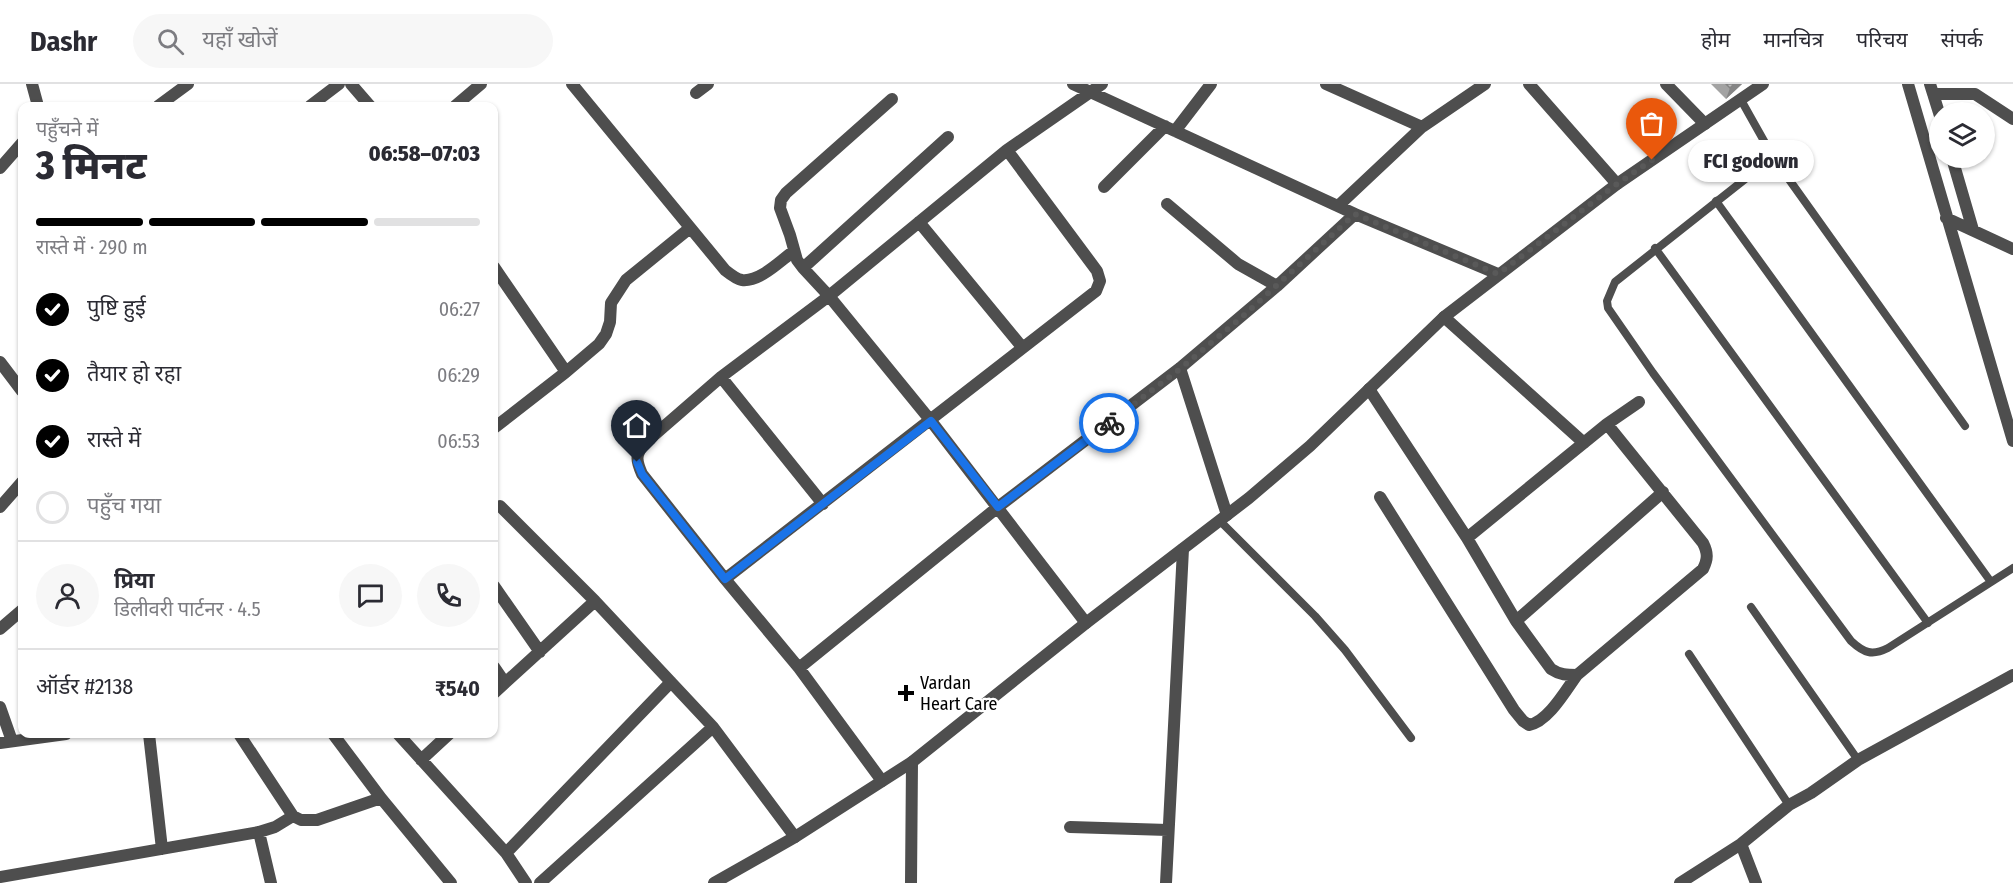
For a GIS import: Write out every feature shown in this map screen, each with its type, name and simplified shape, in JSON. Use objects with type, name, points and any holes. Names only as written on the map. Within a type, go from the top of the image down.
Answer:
[{"type":"street","points":[[32,84],[37,102]]},
{"type":"street","points":[[163,102],[188,84]]},
{"type":"street","points":[[315,102],[339,84]]},
{"type":"street","points":[[351,84],[367,102]]},
{"type":"street","points":[[460,102],[481,84]]},
{"type":"street","points":[[572,84],[725,270],[739,280],[749,280],[794,251]]},
{"type":"street","points":[[696,93],[708,84]]},
{"type":"street","points":[[1073,84],[1355,214],[1498,274]]},
{"type":"street","points":[[882,781],[799,668],[642,474],[637,462],[638,451],[721,377],[829,296],[1007,150],[1102,84]]},
{"type":"street","points":[[1104,187],[1170,128],[1211,84]]},
{"type":"street","points":[[1338,206],[1422,127],[1485,84]]},
{"type":"street","points":[[1529,84],[1617,184]]},
{"type":"street","points":[[1666,84],[1705,124]]},
{"type":"street","points":[[714,883],[795,837],[912,762],[1086,623],[1224,518],[1310,446],[1444,317],[1617,184],[1763,84]]},
{"type":"street","points":[[1908,84],[2013,441]]},
{"type":"street","points":[[1332,85],[1422,127]]},
{"type":"street","points":[[1931,89],[1975,94],[2013,119]]},
{"type":"street","points":[[892,99],[786,193],[781,200],[780,208],[794,251],[802,268],[829,296],[931,421],[1086,623]]},
{"type":"street","points":[[802,268],[948,137]]},
{"type":"street","points":[[0,168],[18,148]]},
{"type":"street","points":[[725,579],[1096,291],[1100,281],[1097,271],[1007,150]]},
{"type":"street","points":[[1955,168],[1973,230]]},
{"type":"street","points":[[1167,204],[1238,264],[1277,286]]},
{"type":"street","points":[[799,668],[998,507],[1180,369],[1277,286],[1355,214]]},
{"type":"street","points":[[1946,218],[2013,249]]},
{"type":"street","points":[[919,222],[1022,347]]},
{"type":"street","points":[[498,425],[599,344],[606,334],[611,303],[626,280],[690,228]]},
{"type":"street","points":[[498,273],[566,372]]},
{"type":"street","points":[[1444,317],[1584,443]]},
{"type":"street","points":[[0,362],[18,386]]},
{"type":"street","points":[[1180,369],[1224,518]]},
{"type":"street","points":[[721,377],[823,504]]},
{"type":"street","points":[[1369,389],[1467,538],[1516,621],[1551,669],[1557,674],[1577,675]]},
{"type":"street","points":[[1467,538],[1607,424],[1639,402]]},
{"type":"street","points":[[1380,497],[1514,710],[1529,726],[1536,724],[1545,717],[1577,675],[1703,569],[1707,561],[1703,543],[1607,424]]},
{"type":"street","points":[[0,507],[18,487]]},
{"type":"street","points":[[1516,621],[1663,492]]},
{"type":"street","points":[[500,506],[595,601],[713,728],[795,837]]},
{"type":"street","points":[[1166,883],[1183,549]]},
{"type":"street","points":[[498,592],[540,652]]},
{"type":"street","points":[[498,689],[595,601]]},
{"type":"street","points":[[0,629],[18,613]]},
{"type":"street","points":[[498,672],[505,682]]},
{"type":"street","points":[[1680,883],[1741,844],[1789,805],[1858,760],[2013,675]]},
{"type":"street","points":[[506,853],[671,681]]},
{"type":"street","points":[[0,707],[6,742],[36,738]]},
{"type":"street","points":[[540,883],[713,728]]},
{"type":"street","points":[[149,738],[162,849]]},
{"type":"street","points":[[242,738],[293,816],[302,820],[317,820],[381,798]]},
{"type":"street","points":[[336,738],[381,798],[451,883]]},
{"type":"street","points":[[402,738],[506,853],[526,883]]},
{"type":"street","points":[[421,760],[445,738]]},
{"type":"street","points":[[911,883],[912,762]]},
{"type":"street","points":[[0,877],[16,879],[259,832],[275,827],[293,816]]},
{"type":"street","points":[[1070,827],[1168,830]]},
{"type":"street","points":[[259,832],[271,883]]},
{"type":"street","points":[[1741,844],[1756,883]]},
{"type":"lane","points":[[1741,100],[1773,158],[1965,426]]},
{"type":"lane","points":[[1773,158],[1655,248],[1615,282],[1607,301],[1608,308],[1653,373],[1851,641],[1867,652],[1878,653],[1904,640],[2013,568]]},
{"type":"lane","points":[[1716,201],[1990,582]]},
{"type":"lane","points":[[1655,248],[1928,623]]},
{"type":"lane","points":[[1224,518],[1345,650],[1411,738]]},
{"type":"lane","points":[[1751,607],[1858,760]]},
{"type":"lane","points":[[1689,654],[1789,805]]},
{"type":"way so far","points":[[1109,423],[1180,369],[1242,317],[1355,214],[1498,274],[1652,160]]},
{"type":"place","name":"FCI godown","points":[[1652,160]]},
{"type":"place","name":"Vardan Heart Care","points":[[906,693]]},
{"type":"route","points":[[637,462],[642,474],[725,579],[931,421],[998,507],[1109,423]]}]
